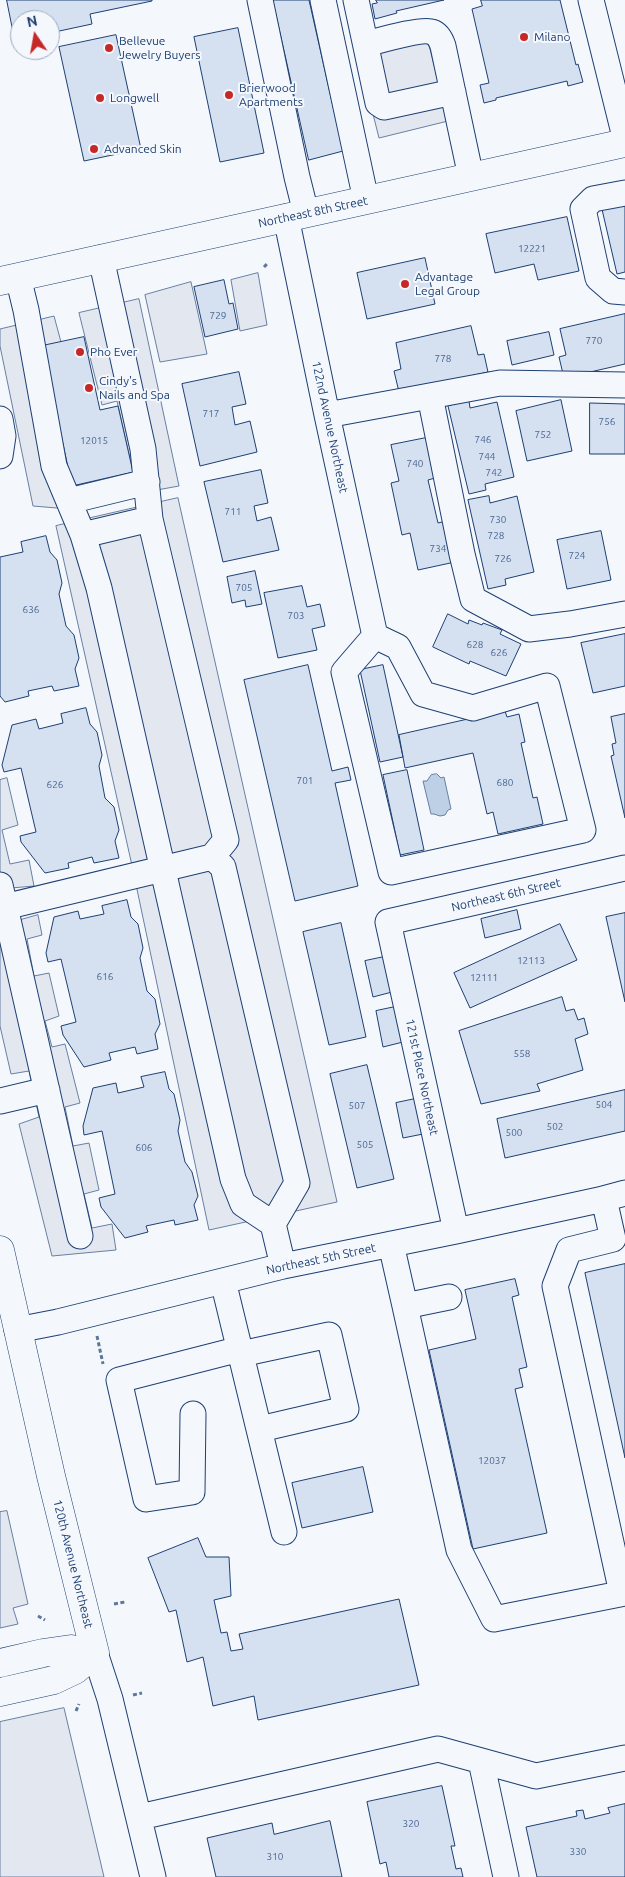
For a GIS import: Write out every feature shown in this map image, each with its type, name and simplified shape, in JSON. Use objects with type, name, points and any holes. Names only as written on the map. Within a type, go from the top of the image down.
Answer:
[{"type":"main road","name":"Northeast 8th Street","points":[[9,278],[625,142]]},
{"type":"main road","name":"120th Avenue Northeast","points":[[0,1250],[51,1476],[95,1653]]},
{"type":"main road","points":[[0,1663],[71,1649],[95,1653]]},
{"type":"main road","points":[[0,1692],[54,1680],[75,1670],[95,1653]]},
{"type":"street","name":"122nd Avenue Northeast","points":[[260,0],[297,177],[296,215],[327,415],[375,636]]},
{"type":"street","points":[[323,0],[366,200]]},
{"type":"street","points":[[356,0],[378,103],[384,107],[453,92]]},
{"type":"street","points":[[592,0],[625,137]]},
{"type":"street","points":[[366,44],[431,31],[440,37],[471,177]]},
{"type":"street","points":[[625,192],[593,199],[583,209],[598,278],[613,291],[625,292]]},
{"type":"street","points":[[80,1236],[2,900],[164,869],[212,857],[226,840],[150,519],[143,449],[101,258]]},
{"type":"street","points":[[9,278],[26,310],[54,466],[77,519],[100,588],[233,1179],[243,1204],[273,1224],[283,1266]]},
{"type":"street","points":[[327,415],[500,383],[625,385]]},
{"type":"street","points":[[430,396],[473,599],[528,629],[625,614]]},
{"type":"street","points":[[0,419],[4,436],[0,456]]},
{"type":"street","points":[[77,519],[147,482]]},
{"type":"street","points":[[77,519],[150,519]]},
{"type":"street","points":[[375,636],[398,647],[423,694],[473,708],[547,686],[583,830],[391,872],[344,672],[375,636]]},
{"type":"street","points":[[212,857],[223,867],[297,1183],[273,1224]]},
{"type":"street","name":"Northeast 6th Street","points":[[388,922],[625,868]]},
{"type":"street","name":"121st Place Northeast","points":[[388,922],[456,1231]]},
{"type":"street","points":[[0,1100],[47,1090]]},
{"type":"street","points":[[391,1244],[459,1550],[494,1620],[623,1593],[555,1286],[568,1250],[619,1237],[615,1196]]},
{"type":"street","name":"Northeast 5th Street","points":[[17,1330],[58,1322],[283,1266],[615,1196]]},
{"type":"street","points":[[223,1282],[284,1532]]},
{"type":"street","points":[[405,1306],[449,1297]]},
{"type":"street","points":[[193,1414],[192,1492],[146,1499],[119,1380],[240,1352],[329,1335],[346,1409],[260,1429]]},
{"type":"street","name":"120th Avenue Northeast","points":[[95,1653],[110,1699],[153,1877]]},
{"type":"street","points":[[140,1817],[438,1749],[536,1776],[625,1758]]},
{"type":"street","points":[[481,1761],[506,1877]]},
{"type":"path","points":[[97,1335],[105,1373]]},
{"type":"path","points":[[114,1604],[125,1602]]},
{"type":"path","points":[[38,1616],[45,1620]]},
{"type":"path","points":[[76,1711],[79,1704]]},
{"type":"shaded area","points":[[428,41],[448,121],[379,138],[359,58]]},
{"type":"shaded area","points":[[258,273],[267,325],[240,331],[231,280]]},
{"type":"shaded area","points":[[191,282],[207,354],[160,362],[145,295]]},
{"type":"shaded area","points":[[139,299],[179,486],[57,508],[33,506],[0,346],[0,329],[54,316],[61,342],[73,486],[133,472],[117,401],[102,405],[79,313]]},
{"type":"shaded area","points":[[178,498],[337,1202],[209,1230],[131,861],[56,526]]},
{"type":"shaded area","points":[[7,778],[18,825],[2,830],[10,864],[29,860],[34,886],[0,889],[0,780]]},
{"type":"shaded area","points":[[38,915],[42,935],[27,939],[34,976],[49,973],[59,1016],[45,1021],[52,1047],[65,1044],[80,1103],[65,1107],[73,1146],[89,1143],[99,1190],[84,1194],[92,1228],[112,1224],[116,1250],[52,1256],[19,1124],[39,1117],[29,1071],[11,1074],[0,1026],[0,926]]},
{"type":"shaded area","points":[[7,1511],[28,1604],[13,1608],[18,1624],[0,1628],[0,1512]]},
{"type":"shaded area","points":[[64,1708],[104,1877],[0,1877],[0,1722]]},
{"type":"water","points":[[437,774],[441,778],[444,777],[451,809],[445,815],[440,816],[431,814],[423,781],[427,781],[431,775]]},
{"type":"building","points":[[7,0],[152,0],[90,14],[92,24],[60,31],[60,10],[10,10],[10,15]]},
{"type":"building","points":[[273,0],[309,0],[343,151],[309,160]]},
{"type":"building","points":[[376,0],[444,0],[396,11],[397,13],[375,19],[372,4],[377,3]]},
{"type":"building","name":"Milano","points":[[481,0],[560,0],[576,65],[578,64],[583,82],[568,86],[567,81],[496,98],[496,100],[484,103],[480,85],[489,83],[472,9],[482,6]]},
{"type":"building","name":"Brierwood Apartments","points":[[238,28],[264,153],[220,162],[194,37]]},
{"type":"building","name":"Longwell","points":[[116,35],[141,149],[84,161],[60,47]]},
{"type":"building","points":[[625,199],[625,272],[617,274],[601,205]]},
{"type":"building","points":[[567,217],[579,271],[538,280],[534,264],[495,273],[486,234]]},
{"type":"building","points":[[425,258],[435,304],[367,319],[357,273]]},
{"type":"building","points":[[224,280],[229,304],[233,303],[238,329],[205,337],[194,287]]},
{"type":"building","points":[[625,314],[625,364],[564,378],[559,357],[566,355],[560,329]]},
{"type":"building","points":[[471,326],[478,355],[484,354],[488,372],[399,392],[394,371],[401,369],[396,343]]},
{"type":"building","points":[[549,332],[554,355],[512,365],[507,341]]},
{"type":"building","points":[[84,337],[100,410],[118,406],[133,472],[72,486],[42,346]]},
{"type":"building","points":[[239,372],[246,404],[232,407],[235,425],[250,421],[257,452],[200,466],[182,384]]},
{"type":"building","points":[[561,400],[572,451],[527,461],[516,411]]},
{"type":"building","points":[[469,401],[470,408],[497,402],[514,477],[485,484],[486,490],[469,494],[448,406]]},
{"type":"building","points":[[590,403],[625,404],[625,454],[590,454]]},
{"type":"building","points":[[426,438],[435,478],[428,480],[438,523],[446,521],[455,562],[418,570],[410,533],[402,535],[391,483],[399,481],[391,445]]},
{"type":"building","points":[[261,470],[268,503],[254,506],[257,521],[271,517],[279,550],[223,562],[204,482]]},
{"type":"building","points":[[489,496],[490,503],[517,496],[534,572],[505,579],[506,585],[488,589],[468,500]]},
{"type":"building","points":[[601,531],[611,580],[567,589],[557,540]]},
{"type":"building","points":[[46,536],[50,552],[57,560],[62,583],[59,594],[66,626],[74,635],[79,658],[75,669],[79,686],[54,691],[52,686],[28,691],[29,696],[5,702],[0,696],[0,557],[23,552],[21,542]]},
{"type":"building","points":[[255,571],[262,604],[246,607],[245,600],[232,603],[227,577]]},
{"type":"building","points":[[302,586],[307,607],[320,604],[325,626],[312,629],[317,650],[278,658],[264,593]]},
{"type":"building","points":[[448,614],[468,624],[469,620],[502,630],[500,634],[521,644],[506,676],[470,661],[469,664],[433,647]]},
{"type":"building","points":[[625,634],[625,686],[593,693],[581,643]]},
{"type":"building","points":[[308,665],[332,771],[348,767],[351,780],[335,783],[358,886],[295,901],[244,680]]},
{"type":"building","points":[[383,665],[403,757],[380,762],[360,670]]},
{"type":"building","points":[[86,708],[90,724],[97,732],[102,755],[99,766],[105,798],[114,807],[119,830],[115,841],[119,858],[94,863],[92,857],[68,863],[69,868],[45,873],[21,842],[20,836],[36,832],[21,768],[4,772],[2,765],[12,725],[36,719],[39,729],[63,723],[61,714]]},
{"type":"building","points":[[505,711],[507,717],[519,714],[525,742],[521,743],[533,798],[537,797],[543,824],[498,834],[493,812],[487,814],[473,753],[405,768],[399,735]]},
{"type":"building","points":[[625,714],[625,818],[611,756],[614,755],[612,744],[616,743],[611,717]]},
{"type":"building","points":[[407,770],[424,850],[400,855],[383,775]]},
{"type":"building","points":[[127,900],[131,917],[138,924],[143,948],[140,958],[147,991],[155,999],[160,1024],[155,1034],[158,1049],[137,1054],[135,1047],[109,1053],[111,1060],[84,1067],[63,1035],[61,1026],[76,1022],[61,959],[48,962],[46,953],[54,917],[78,911],[80,919],[104,914],[102,906]]},
{"type":"building","points":[[517,910],[521,929],[485,938],[481,919]]},
{"type":"building","points":[[625,913],[625,1002],[606,917]]},
{"type":"building","points":[[341,923],[366,1037],[329,1045],[303,932]]},
{"type":"building","points":[[560,924],[577,960],[470,1008],[454,973]]},
{"type":"building","points":[[384,957],[392,992],[373,997],[365,961]]},
{"type":"building","points":[[562,997],[566,1011],[574,1009],[578,1020],[584,1018],[588,1034],[575,1039],[583,1070],[537,1084],[540,1091],[481,1104],[459,1031]]},
{"type":"building","points":[[395,1007],[403,1042],[383,1047],[376,1011]]},
{"type":"building","points":[[367,1065],[394,1179],[357,1188],[330,1074]]},
{"type":"building","points":[[165,1072],[169,1089],[174,1094],[180,1120],[178,1131],[185,1162],[192,1172],[198,1196],[194,1205],[198,1220],[175,1225],[174,1220],[146,1226],[148,1232],[125,1238],[101,1207],[99,1198],[115,1194],[102,1131],[84,1135],[83,1126],[93,1088],[116,1083],[118,1093],[144,1087],[141,1077]]},
{"type":"building","points":[[625,1090],[625,1131],[505,1158],[497,1119]]},
{"type":"building","points":[[415,1099],[423,1134],[403,1138],[396,1103]]},
{"type":"building","points":[[625,1264],[625,1458],[585,1273]]},
{"type":"building","points":[[515,1279],[519,1295],[512,1297],[527,1367],[519,1369],[523,1387],[515,1389],[547,1533],[473,1549],[429,1350],[476,1339],[465,1290]]},
{"type":"building","points":[[363,1467],[373,1512],[302,1528],[292,1483]]},
{"type":"building","points":[[198,1538],[206,1557],[229,1557],[231,1596],[214,1600],[221,1633],[227,1632],[231,1651],[243,1649],[239,1634],[399,1599],[419,1685],[258,1720],[254,1696],[213,1706],[203,1657],[187,1662],[176,1610],[169,1612],[148,1558]]},
{"type":"building","points":[[442,1786],[455,1846],[451,1846],[456,1869],[461,1868],[463,1877],[389,1877],[386,1862],[380,1864],[367,1802]]},
{"type":"building","points":[[625,1804],[625,1877],[537,1877],[526,1827],[577,1816],[576,1811],[583,1810],[585,1819],[610,1813],[608,1808]]},
{"type":"building","points":[[330,1821],[342,1877],[216,1877],[207,1838],[272,1823],[274,1834]]},
{"type":"place","name":"Milano","points":[[524,37]]},
{"type":"place","name":"Bellevue Jewelry Buyers","points":[[109,48]]},
{"type":"place","name":"Brierwood Apartments","points":[[229,95]]},
{"type":"place","name":"Longwell","points":[[100,98]]},
{"type":"place","name":"Advanced Skin","points":[[94,149]]},
{"type":"place","name":"Advantage Legal Group","points":[[405,284]]},
{"type":"place","name":"Pho Ever","points":[[80,352]]},
{"type":"place","name":"Cindy's Nails and Spa","points":[[89,388]]}]
